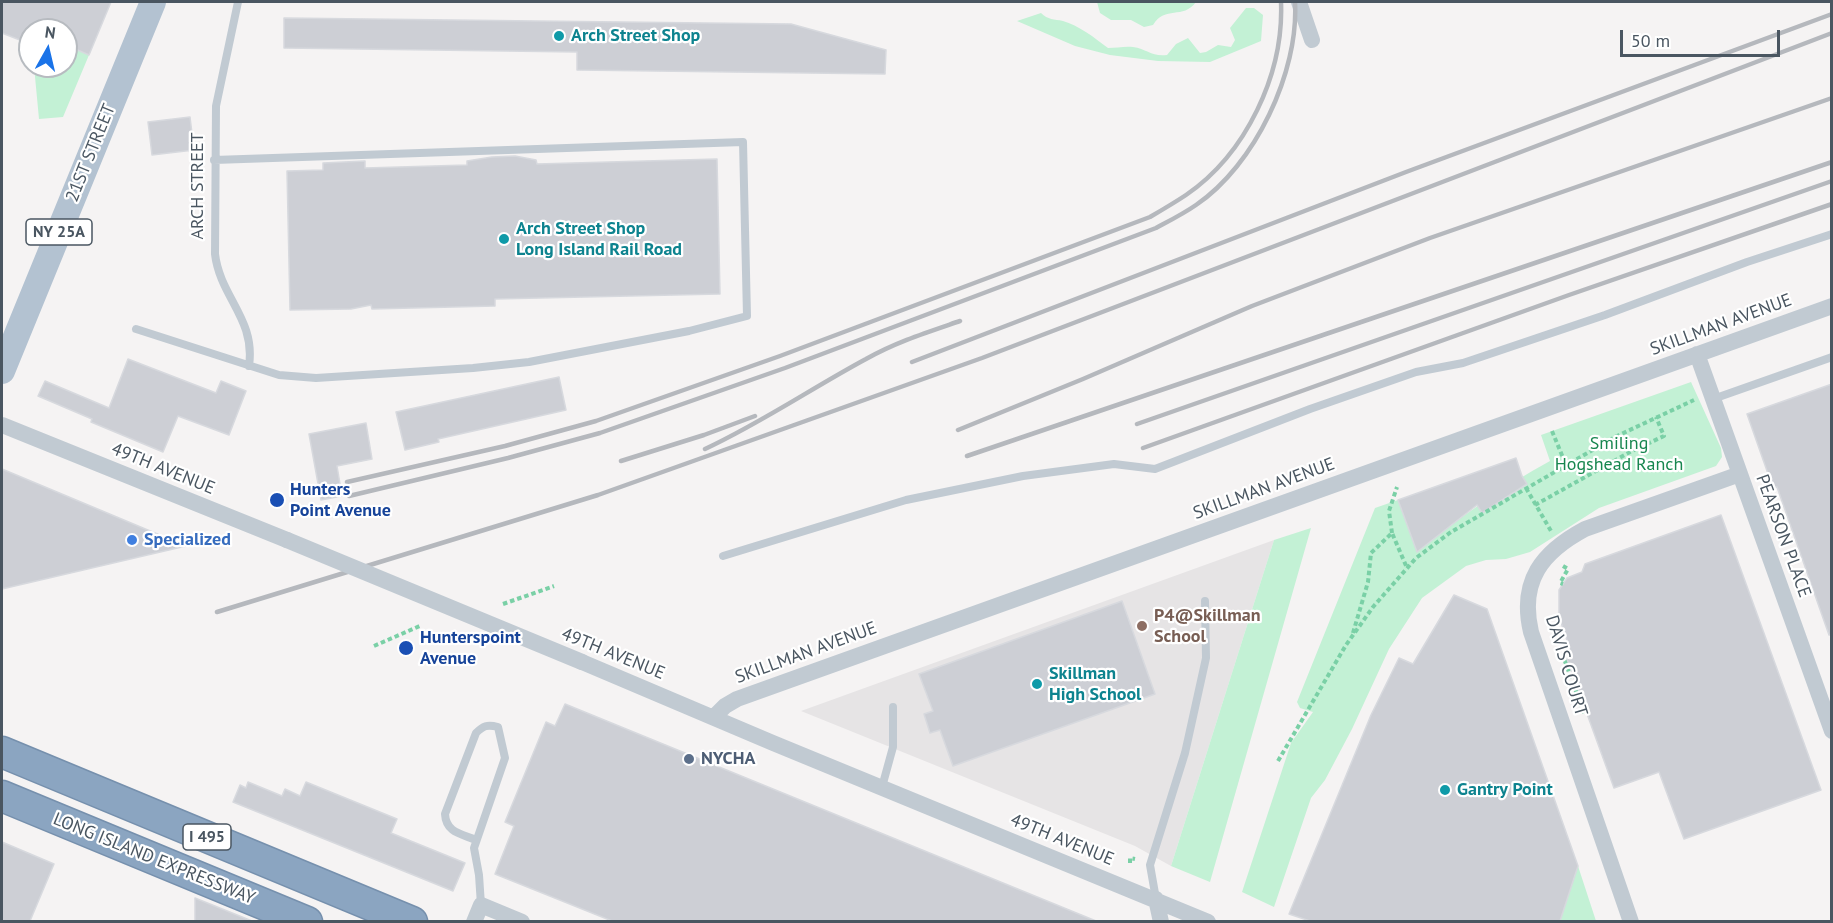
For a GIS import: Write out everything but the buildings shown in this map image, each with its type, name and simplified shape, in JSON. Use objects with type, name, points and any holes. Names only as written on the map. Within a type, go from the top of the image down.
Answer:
[{"type":"highway","name":"I 495","points":[[2,752],[412,921]]},
{"type":"highway","name":"LONG ISLAND EXPRESSWAY","points":[[2,796],[308,921]]},
{"type":"main road","name":"21ST STREET","points":[[6,361],[153,2]]},
{"type":"street","points":[[1299,2],[1311,40]]},
{"type":"street","name":"SKILLMAN AVENUE","points":[[714,717],[725,706],[737,699],[1832,306]]},
{"type":"street","name":"PEARSON PLACE","points":[[1697,354],[1832,731]]},
{"type":"street","name":"49TH AVENUE","points":[[2,425],[287,540],[1209,921]]},
{"type":"street","name":"DAVIS COURT","points":[[1631,921],[1529,622],[1529,592],[1535,573],[1547,555],[1563,542],[1602,522],[1740,474]]},
{"type":"street","points":[[1156,899],[1161,921]]},
{"type":"street","points":[[474,921],[481,905],[522,921]]},
{"type":"lane","name":"ARCH STREET","points":[[238,2],[216,106],[215,254],[217,270],[223,286],[244,323],[250,343],[249,366]]},
{"type":"lane","points":[[136,329],[279,375],[301,378],[473,368],[563,356],[689,331],[747,316],[743,142],[214,160]]},
{"type":"lane","points":[[723,556],[906,500],[1023,476],[1114,464],[1155,469],[1352,394],[1416,372],[1463,363],[1832,234]]},
{"type":"lane","points":[[1712,396],[1832,357]]},
{"type":"lane","points":[[1156,899],[1150,865],[1185,753],[1206,658],[1205,601]]},
{"type":"lane","points":[[882,787],[892,747],[893,707]]},
{"type":"lane","points":[[476,840],[451,830],[445,814],[476,734],[483,726],[489,724],[498,727],[505,758],[474,848],[481,905]]},
{"type":"path","points":[[1278,761],[1352,636],[1373,607],[1416,558],[1451,532],[1617,436],[1656,417],[1712,396]]},
{"type":"path","points":[[1535,505],[1630,452],[1665,436],[1656,417]]},
{"type":"path","points":[[1551,431],[1566,465]]},
{"type":"path","points":[[1397,487],[1389,511],[1392,533],[1407,568]]},
{"type":"path","points":[[1526,488],[1548,528],[1563,542]]},
{"type":"path","points":[[1352,636],[1368,582],[1371,553],[1392,533]]},
{"type":"path","points":[[1563,584],[1560,583],[1568,569],[1565,567]]},
{"type":"path","points":[[503,604],[554,586]]},
{"type":"path","points":[[374,646],[422,625]]},
{"type":"path","points":[[1566,655],[1563,656],[1584,713]]},
{"type":"path","points":[[1130,863],[1130,858],[1135,859]]},
{"type":"shaded area","name":"P4@Skillman School","points":[[1274,540],[1171,866],[1135,846],[801,711]]},
{"type":"green space","points":[[1097,2],[1196,2],[1185,10],[1163,16],[1153,25],[1144,27],[1131,20],[1111,20],[1100,13]]},
{"type":"green space","points":[[1246,8],[1254,8],[1263,15],[1261,41],[1210,62],[1158,61],[1110,55],[1075,46],[1017,21],[1041,13],[1049,18],[1075,26],[1108,48],[1133,47],[1153,54],[1167,55],[1176,44],[1188,38],[1200,53],[1218,45],[1231,47],[1235,40],[1230,28]]},
{"type":"green space","points":[[78,50],[89,55],[63,117],[39,119],[35,78],[78,78]]},
{"type":"green space","name":"Smiling Hogshead Ranch","points":[[1691,382],[1721,448],[1722,457],[1716,466],[1599,508],[1530,552],[1466,566],[1422,598],[1389,649],[1352,729],[1325,780],[1311,798],[1274,907],[1242,892],[1291,743],[1313,712],[1300,708],[1297,702],[1375,508],[1398,500],[1417,551],[1481,503],[1550,461],[1541,435]]},
{"type":"green space","points":[[1311,528],[1210,882],[1171,866],[1274,540]]},
{"type":"green space","points":[[1578,866],[1596,921],[1558,921]]},
{"type":"railway","points":[[347,482],[505,446],[596,421],[780,356],[1150,217],[1186,195],[1207,178],[1227,158],[1243,135],[1257,110],[1276,57],[1281,2]]},
{"type":"railway","points":[[349,496],[508,458],[600,433],[785,368],[1156,228],[1196,205],[1217,188],[1254,142],[1269,115],[1290,58],[1295,2]]},
{"type":"railway","points":[[912,362],[1406,172],[1832,14]]},
{"type":"railway","points":[[217,612],[598,495],[982,358],[1832,33]]},
{"type":"railway","points":[[958,430],[1252,306],[1430,238],[1832,98]]},
{"type":"railway","points":[[967,456],[1832,162]]},
{"type":"railway","points":[[1137,424],[1832,181]]},
{"type":"railway","points":[[1143,448],[1569,295],[1832,204]]},
{"type":"railway","points":[[705,449],[877,353],[960,321]]},
{"type":"railway","points":[[621,461],[755,416]]},
{"type":"place","name":"Arch Street Shop","points":[[559,36]]},
{"type":"place","name":"Arch Street Shop Long Island Rail Road","points":[[504,239]]},
{"type":"place","name":"Hunters Point Avenue","points":[[277,500]]},
{"type":"place","name":"Specialized","points":[[132,540]]},
{"type":"place","name":"P4@Skillman School","points":[[1142,626]]},
{"type":"place","name":"Hunterspoint Avenue","points":[[406,648]]},
{"type":"place","name":"Skillman High School","points":[[1037,684]]},
{"type":"place","name":"NYCHA","points":[[689,759]]},
{"type":"place","name":"Gantry Point","points":[[1445,790]]}]
